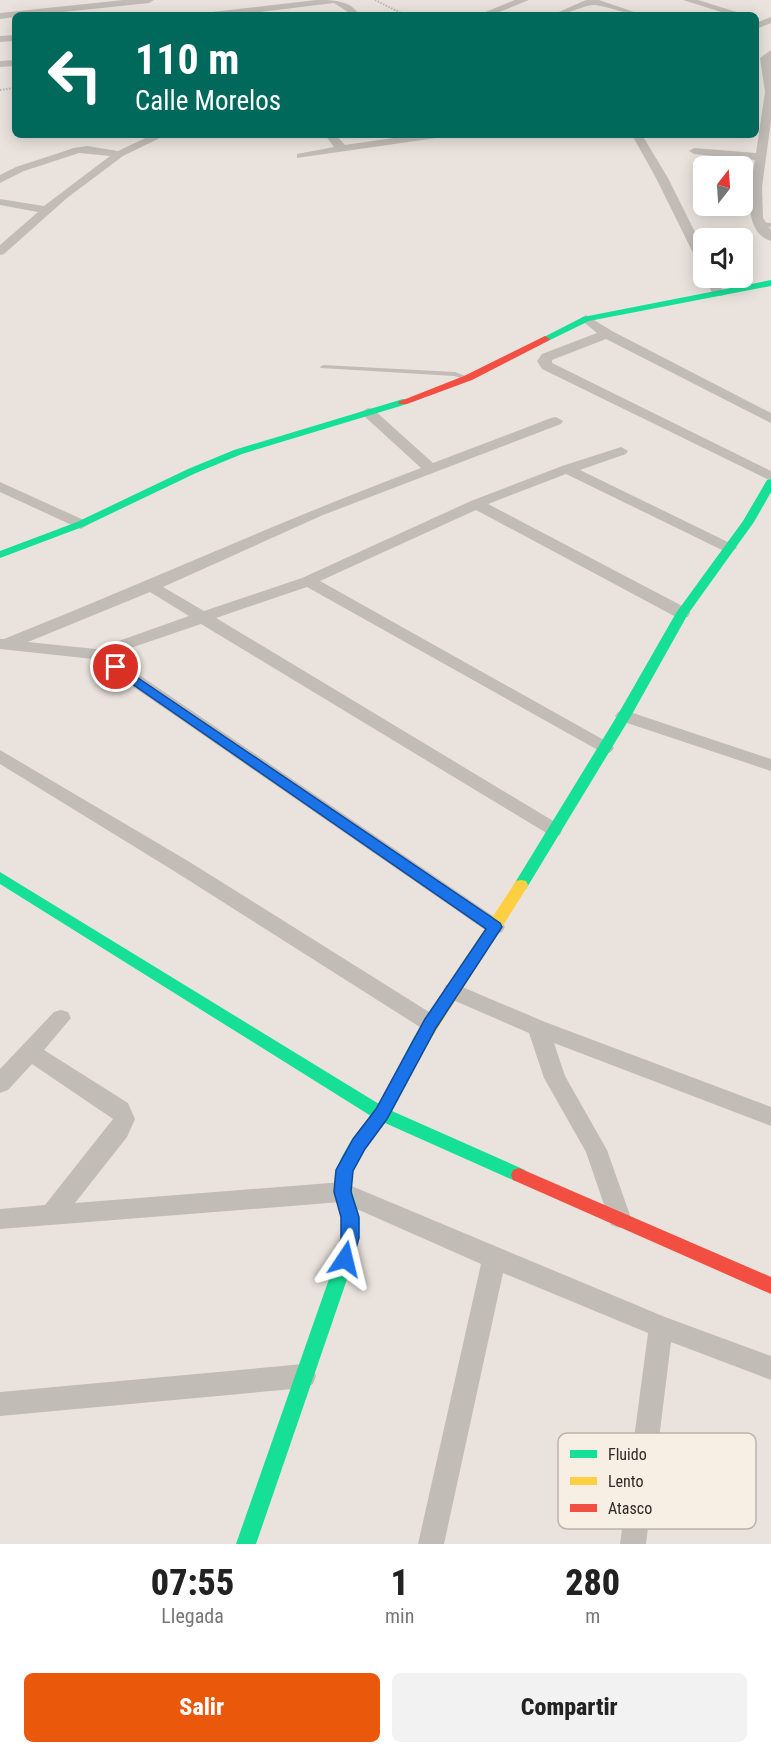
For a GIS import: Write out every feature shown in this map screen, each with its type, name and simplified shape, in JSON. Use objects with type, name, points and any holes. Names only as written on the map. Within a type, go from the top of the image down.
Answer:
[{"type":"street","points":[[491,12],[524,0]]},
{"type":"street","points":[[564,12],[593,0],[629,12]]},
{"type":"street","points":[[688,0],[730,12]]},
{"type":"street","points":[[239,12],[338,1],[353,12]]},
{"type":"street","points":[[28,12],[90,3],[142,2]]},
{"type":"street","points":[[771,53],[765,58],[770,98],[764,155],[756,187],[759,224],[771,237]]},
{"type":"street","points":[[0,251],[46,210],[119,154],[154,138]]},
{"type":"street","points":[[333,138],[342,149]]},
{"type":"street","points":[[301,156],[405,138]]},
{"type":"street","points":[[639,138],[662,178],[693,241]]},
{"type":"street","points":[[0,180],[20,169],[87,148],[119,154]]},
{"type":"street","points":[[694,151],[764,155]]},
{"type":"street","points":[[756,187],[771,189]]},
{"type":"street","points":[[0,202],[46,210]]},
{"type":"street","points":[[0,555],[81,524],[192,471],[238,452],[468,378],[586,319],[771,284]]},
{"type":"street","points":[[715,288],[718,293]]},
{"type":"street","points":[[586,319],[607,334],[771,418]]},
{"type":"street","points":[[607,334],[547,357],[544,362],[547,366],[592,389],[771,477]]},
{"type":"street","points":[[368,412],[430,468]]},
{"type":"street","points":[[1,646],[152,586],[318,512],[556,421]]},
{"type":"street","points":[[1,646],[97,654],[308,581],[476,504],[621,451]]},
{"type":"street","points":[[567,469],[729,548]]},
{"type":"street","points":[[246,1544],[345,1259],[350,1238],[350,1217],[342,1192],[344,1170],[359,1144],[382,1114],[430,1023],[495,927],[624,716],[682,613],[748,522],[771,482]]},
{"type":"street","points":[[0,486],[81,524]]},
{"type":"street","points":[[476,504],[682,613]]},
{"type":"street","points":[[308,581],[604,748]]},
{"type":"street","points":[[152,586],[553,830]]},
{"type":"street","points":[[97,654],[495,927]]},
{"type":"street","points":[[624,716],[771,765]]},
{"type":"street","points":[[0,756],[181,866],[430,1023]]},
{"type":"street","points":[[0,877],[382,1114],[771,1286]]},
{"type":"street","points":[[453,991],[538,1028],[771,1117]]},
{"type":"street","points":[[0,1084],[61,1018]]},
{"type":"street","points":[[538,1028],[555,1078],[596,1150],[619,1218]]},
{"type":"street","points":[[30,1052],[120,1110],[124,1119],[119,1130],[53,1213]]},
{"type":"street","points":[[0,1219],[53,1213],[342,1192],[662,1327],[771,1368]]},
{"type":"street","points":[[431,1544],[494,1258]]},
{"type":"street","points":[[648,1433],[662,1327]]},
{"type":"street","points":[[0,1404],[304,1376]]},
{"type":"street","points":[[633,1544],[635,1529]]},
{"type":"lane","points":[[759,224],[771,225]]},
{"type":"lane","points":[[323,367],[455,374],[468,378]]},
{"type":"path","points":[[375,0],[399,12]]},
{"type":"traffic: fast","points":[[545,339],[586,319],[771,283]]},
{"type":"traffic: fast","points":[[0,555],[81,524],[192,471],[238,452],[403,402]]},
{"type":"traffic: fast","points":[[521,885],[624,716],[682,613],[748,522],[771,482]]},
{"type":"traffic: fast","points":[[0,877],[382,1114],[519,1175]]},
{"type":"traffic: fast","points":[[246,1544],[345,1259],[350,1238],[350,1217],[342,1192],[344,1170],[359,1144],[382,1114],[421,1040]]},
{"type":"traffic: slow","points":[[421,1040],[521,885]]},
{"type":"traffic: jam","points":[[403,402],[468,378],[545,339]]},
{"type":"traffic: jam","points":[[519,1175],[771,1286]]},
{"type":"route","points":[[116,667],[495,927],[430,1023],[382,1114],[359,1144],[344,1170],[342,1192],[350,1217],[350,1238],[345,1259]]}]
